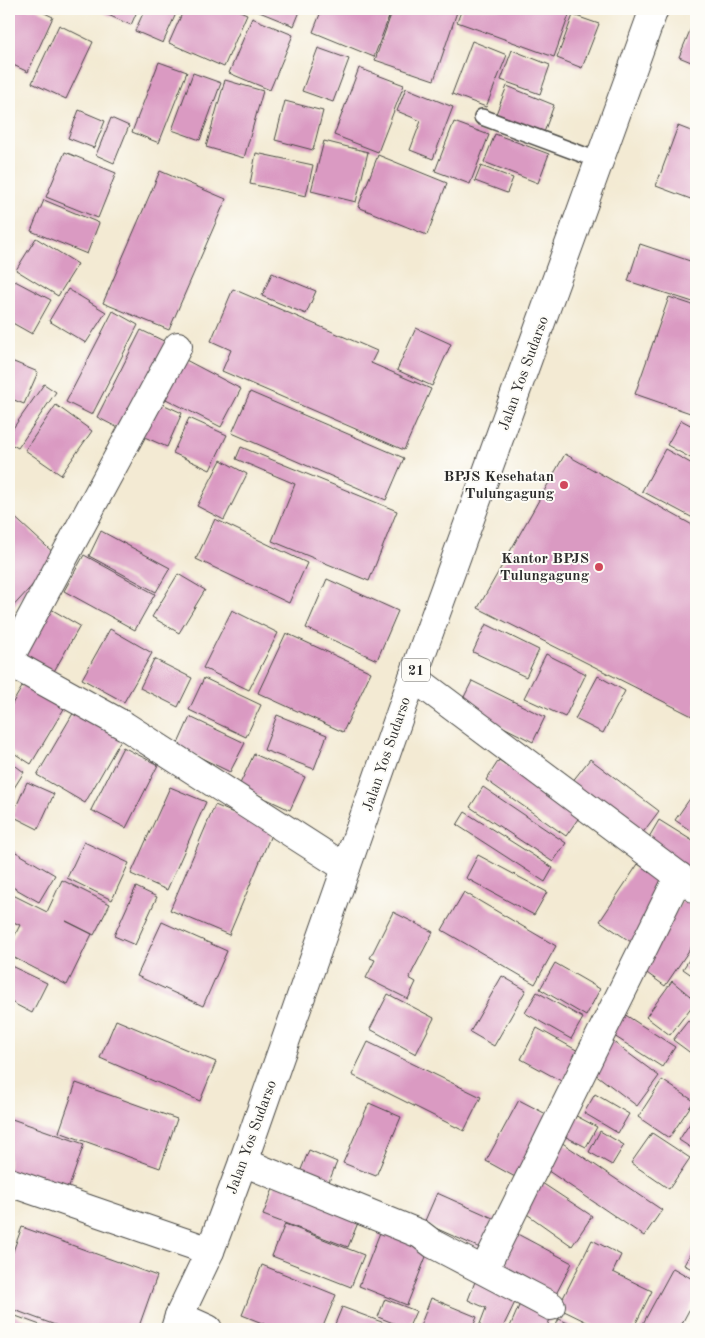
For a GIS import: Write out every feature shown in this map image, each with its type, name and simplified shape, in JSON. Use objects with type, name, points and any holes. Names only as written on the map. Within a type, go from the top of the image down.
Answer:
[{"type":"main road","name":"Jalan Yos Sudarso","points":[[177,1323],[210,1251],[243,1162],[413,677],[654,9]]},
{"type":"main road","points":[[178,346],[9,661],[125,726],[346,868]]},
{"type":"main road","points":[[413,677],[688,882],[484,1270]]},
{"type":"main road","points":[[243,1162],[420,1234],[434,1244],[550,1306]]},
{"type":"main road","points":[[9,1182],[210,1251]]},
{"type":"main road","points":[[177,1323],[208,1329]]},
{"type":"lane","points":[[482,117],[600,161]]},
{"type":"building","points":[[9,9],[36,9],[53,17],[28,72],[9,63]]},
{"type":"building","points":[[100,9],[138,9],[131,25],[99,11]]},
{"type":"building","points":[[145,9],[178,9],[163,43],[135,31]]},
{"type":"building","points":[[184,9],[235,9],[247,14],[224,67],[169,43]]},
{"type":"building","points":[[252,9],[301,9],[294,26]]},
{"type":"building","points":[[322,9],[368,9],[389,17],[374,57],[313,32]]},
{"type":"building","points":[[393,9],[458,9],[434,80],[375,60]]},
{"type":"building","points":[[462,9],[552,9],[569,15],[554,57],[457,22]]},
{"type":"building","points":[[573,15],[599,24],[582,68],[557,58]]},
{"type":"building","points":[[696,16],[696,64],[679,57]]},
{"type":"building","points":[[252,18],[293,35],[270,90],[229,73]]},
{"type":"building","points":[[59,25],[93,42],[66,99],[32,83]]},
{"type":"building","points":[[472,41],[507,55],[486,107],[452,94]]},
{"type":"building","points":[[318,48],[349,59],[333,102],[302,91]]},
{"type":"building","points":[[512,50],[550,65],[540,94],[501,80]]},
{"type":"building","points":[[159,62],[187,72],[159,143],[132,132]]},
{"type":"building","points":[[359,68],[404,85],[378,152],[334,135]]},
{"type":"building","points":[[193,73],[221,83],[200,140],[172,130]]},
{"type":"building","points":[[225,80],[263,91],[244,158],[206,147]]},
{"type":"building","points":[[507,86],[554,105],[542,138],[494,119]]},
{"type":"building","points":[[406,88],[453,107],[433,159],[410,150],[421,121],[397,111]]},
{"type":"building","points":[[285,101],[323,111],[313,150],[275,140]]},
{"type":"building","points":[[79,110],[105,121],[94,148],[68,138]]},
{"type":"building","points":[[111,118],[129,126],[114,163],[96,155]]},
{"type":"building","points":[[454,122],[489,135],[470,184],[435,171]]},
{"type":"building","points":[[678,126],[696,133],[696,201],[656,186]]},
{"type":"building","points":[[495,134],[549,154],[538,183],[484,162]]},
{"type":"building","points":[[324,141],[368,152],[356,202],[311,191]]},
{"type":"building","points":[[65,152],[116,173],[98,218],[46,197]]},
{"type":"building","points":[[256,153],[313,165],[306,196],[250,184]]},
{"type":"building","points":[[378,155],[447,183],[427,235],[358,207]]},
{"type":"building","points":[[481,166],[513,178],[507,193],[475,181]]},
{"type":"building","points":[[160,171],[226,199],[169,330],[103,303]]},
{"type":"building","points":[[44,200],[99,223],[87,254],[31,231]]},
{"type":"building","points":[[36,238],[78,264],[58,296],[16,270]]},
{"type":"building","points":[[640,244],[696,263],[696,303],[628,281]]},
{"type":"building","points":[[272,273],[316,291],[306,314],[262,296]]},
{"type":"building","points":[[15,281],[51,300],[32,334],[9,321],[9,292]]},
{"type":"building","points":[[68,289],[106,312],[86,343],[49,321]]},
{"type":"building","points":[[233,289],[377,351],[371,363],[431,389],[404,450],[222,371],[231,350],[211,341]]},
{"type":"building","points":[[669,297],[696,306],[696,415],[635,394]]},
{"type":"building","points":[[113,311],[138,325],[92,415],[66,402]]},
{"type":"building","points":[[416,328],[451,344],[432,386],[397,370]]},
{"type":"building","points":[[141,330],[172,345],[128,433],[97,417]]},
{"type":"building","points":[[182,358],[241,389],[221,427],[162,397]]},
{"type":"building","points":[[9,360],[38,372],[24,404],[9,398]]},
{"type":"building","points":[[44,384],[56,392],[18,448],[9,443],[9,434]]},
{"type":"building","points":[[250,392],[404,458],[386,500],[232,433]]},
{"type":"building","points":[[156,401],[182,413],[167,447],[140,435]]},
{"type":"building","points":[[56,405],[92,431],[61,475],[25,450]]},
{"type":"building","points":[[189,418],[227,435],[210,470],[173,453]]},
{"type":"building","points":[[681,420],[696,428],[696,461],[667,445]]},
{"type":"building","points":[[241,447],[397,511],[369,581],[272,541],[295,484],[236,459]]},
{"type":"building","points":[[665,449],[696,466],[696,512],[693,518],[642,491]]},
{"type":"building","name":"Kantor BPJS Tulungagung","points":[[565,454],[696,527],[696,718],[478,608]]},
{"type":"building","points":[[221,460],[247,474],[224,520],[197,506]]},
{"type":"building","points":[[9,512],[58,557],[9,611]]},
{"type":"building","points":[[215,519],[307,563],[289,603],[196,559]]},
{"type":"building","points":[[101,531],[170,568],[156,592],[89,556]]},
{"type":"building","points":[[84,555],[155,594],[135,630],[64,591]]},
{"type":"building","points":[[178,574],[205,590],[179,633],[152,617]]},
{"type":"building","points":[[327,579],[398,611],[377,660],[306,628]]},
{"type":"building","points":[[44,605],[80,626],[53,673],[17,652]]},
{"type":"building","points":[[232,610],[278,633],[249,690],[203,668]]},
{"type":"building","points":[[486,624],[539,650],[526,677],[473,652]]},
{"type":"building","points":[[110,629],[152,653],[124,702],[82,679]]},
{"type":"building","points":[[286,633],[371,672],[343,732],[258,693]]},
{"type":"building","points":[[546,654],[586,674],[565,717],[524,698]]},
{"type":"building","points":[[154,659],[192,678],[178,707],[140,688]]},
{"type":"building","points":[[598,676],[625,691],[603,733],[575,719]]},
{"type":"building","points":[[204,678],[261,705],[246,737],[189,710]]},
{"type":"building","points":[[472,681],[545,717],[533,742],[460,705]]},
{"type":"building","points":[[25,682],[65,707],[31,764],[9,750],[9,709]]},
{"type":"building","points":[[75,710],[122,738],[85,803],[37,775]]},
{"type":"building","points":[[277,715],[327,735],[314,769],[264,750]]},
{"type":"building","points":[[190,717],[245,743],[230,772],[177,746]]},
{"type":"building","points":[[123,747],[158,765],[126,828],[91,810]]},
{"type":"building","points":[[254,754],[305,777],[290,810],[239,786]]},
{"type":"building","points":[[590,759],[659,811],[638,839],[568,787]]},
{"type":"building","points":[[499,760],[580,816],[566,836],[486,780]]},
{"type":"building","points":[[9,761],[24,772],[9,796]]},
{"type":"building","points":[[27,782],[54,794],[38,829],[12,816]]},
{"type":"building","points":[[170,787],[206,802],[167,890],[131,874]]},
{"type":"building","points":[[483,787],[566,843],[553,862],[470,807]]},
{"type":"building","points":[[696,790],[696,829],[694,833],[675,820]]},
{"type":"building","points":[[215,805],[273,830],[229,935],[170,910]]},
{"type":"building","points":[[465,812],[553,868],[545,882],[457,825]]},
{"type":"building","points":[[659,820],[696,843],[696,872],[645,844]]},
{"type":"building","points":[[84,842],[129,863],[112,900],[67,878]]},
{"type":"building","points":[[9,848],[55,875],[39,902],[9,885]]},
{"type":"building","points":[[478,855],[547,892],[534,915],[466,878]]},
{"type":"building","points":[[638,864],[672,887],[634,944],[600,921]]},
{"type":"building","points":[[62,880],[110,904],[94,935],[92,934],[67,985],[9,955],[9,947],[20,925],[9,920],[9,893],[47,912]]},
{"type":"building","points":[[136,887],[157,897],[135,945],[114,936]]},
{"type":"building","points":[[464,892],[556,946],[535,984],[442,930]]},
{"type":"building","points":[[686,896],[696,903],[696,940],[665,986],[637,966]]},
{"type":"building","points":[[393,912],[433,932],[409,978],[416,982],[408,999],[366,978],[375,960],[370,958]]},
{"type":"building","points":[[162,922],[227,951],[203,1006],[137,976]]},
{"type":"building","points":[[696,949],[696,978],[683,969]]},
{"type":"building","points":[[555,963],[600,989],[586,1016],[540,989]]},
{"type":"building","points":[[9,965],[47,983],[32,1013],[9,1001]]},
{"type":"building","points":[[502,976],[526,990],[494,1046],[470,1032]]},
{"type":"building","points":[[672,981],[696,1001],[670,1035],[646,1017]]},
{"type":"building","points":[[537,992],[583,1018],[571,1039],[525,1013]]},
{"type":"building","points":[[388,994],[434,1018],[416,1054],[370,1029]]},
{"type":"building","points":[[624,1014],[675,1047],[662,1067],[611,1034]]},
{"type":"building","points":[[116,1020],[216,1062],[200,1101],[100,1058]]},
{"type":"building","points":[[688,1021],[696,1027],[696,1057],[673,1040]]},
{"type":"building","points":[[537,1028],[580,1052],[563,1082],[521,1059]]},
{"type":"building","points":[[608,1038],[659,1076],[637,1106],[586,1067]]},
{"type":"building","points":[[368,1042],[481,1097],[464,1131],[352,1075]]},
{"type":"building","points":[[662,1080],[694,1101],[669,1138],[638,1117]]},
{"type":"building","points":[[76,1083],[177,1119],[160,1168],[59,1132]]},
{"type":"building","points":[[595,1094],[629,1114],[618,1133],[584,1113]]},
{"type":"building","points":[[519,1100],[550,1116],[517,1178],[486,1161]]},
{"type":"building","points":[[369,1103],[401,1117],[376,1176],[343,1163]]},
{"type":"building","points":[[567,1111],[597,1127],[586,1147],[556,1132]]},
{"type":"building","points":[[696,1114],[696,1151],[679,1140]]},
{"type":"building","points":[[9,1118],[84,1144],[67,1193],[9,1173]]},
{"type":"building","points":[[600,1131],[624,1145],[612,1165],[589,1152]]},
{"type":"building","points":[[652,1133],[690,1158],[669,1189],[631,1163]]},
{"type":"building","points":[[555,1138],[662,1210],[644,1236],[538,1164]]},
{"type":"building","points":[[309,1150],[337,1162],[328,1184],[300,1172]]},
{"type":"building","points":[[536,1179],[592,1216],[572,1246],[517,1207]]},
{"type":"building","points":[[276,1181],[362,1213],[348,1247],[263,1215]]},
{"type":"building","points":[[437,1193],[502,1222],[489,1252],[424,1223]]},
{"type":"building","points":[[285,1224],[364,1255],[351,1287],[272,1256]]},
{"type":"building","points":[[383,1225],[431,1244],[407,1305],[359,1286]]},
{"type":"building","points":[[22,1227],[157,1276],[138,1329],[66,1329],[9,1308],[9,1262]]},
{"type":"building","points":[[508,1229],[572,1263],[554,1298],[490,1264]]},
{"type":"building","points":[[592,1240],[621,1255],[613,1272],[652,1291],[633,1329],[601,1329],[558,1308]]},
{"type":"building","points":[[696,1243],[696,1271],[684,1265]]},
{"type":"building","points":[[262,1265],[336,1295],[322,1329],[277,1329],[242,1315]]},
{"type":"building","points":[[673,1268],[696,1281],[696,1297],[679,1329],[640,1329]]},
{"type":"building","points":[[476,1279],[518,1296],[502,1329],[478,1329],[486,1308],[468,1300]]},
{"type":"building","points":[[431,1298],[477,1317],[472,1329],[419,1329]]},
{"type":"building","points":[[385,1299],[416,1311],[408,1329],[378,1317]]},
{"type":"building","points":[[522,1299],[553,1312],[546,1329],[509,1329]]},
{"type":"building","points":[[342,1307],[400,1329],[333,1329]]},
{"type":"building","points":[[13,1315],[51,1329],[9,1329]]},
{"type":"building","points":[[559,1319],[581,1329],[554,1329]]},
{"type":"place","name":"BPJS Kesehatan Tulungagung","points":[[564,485]]},
{"type":"place","name":"Kantor BPJS Tulungagung","points":[[599,567]]}]
